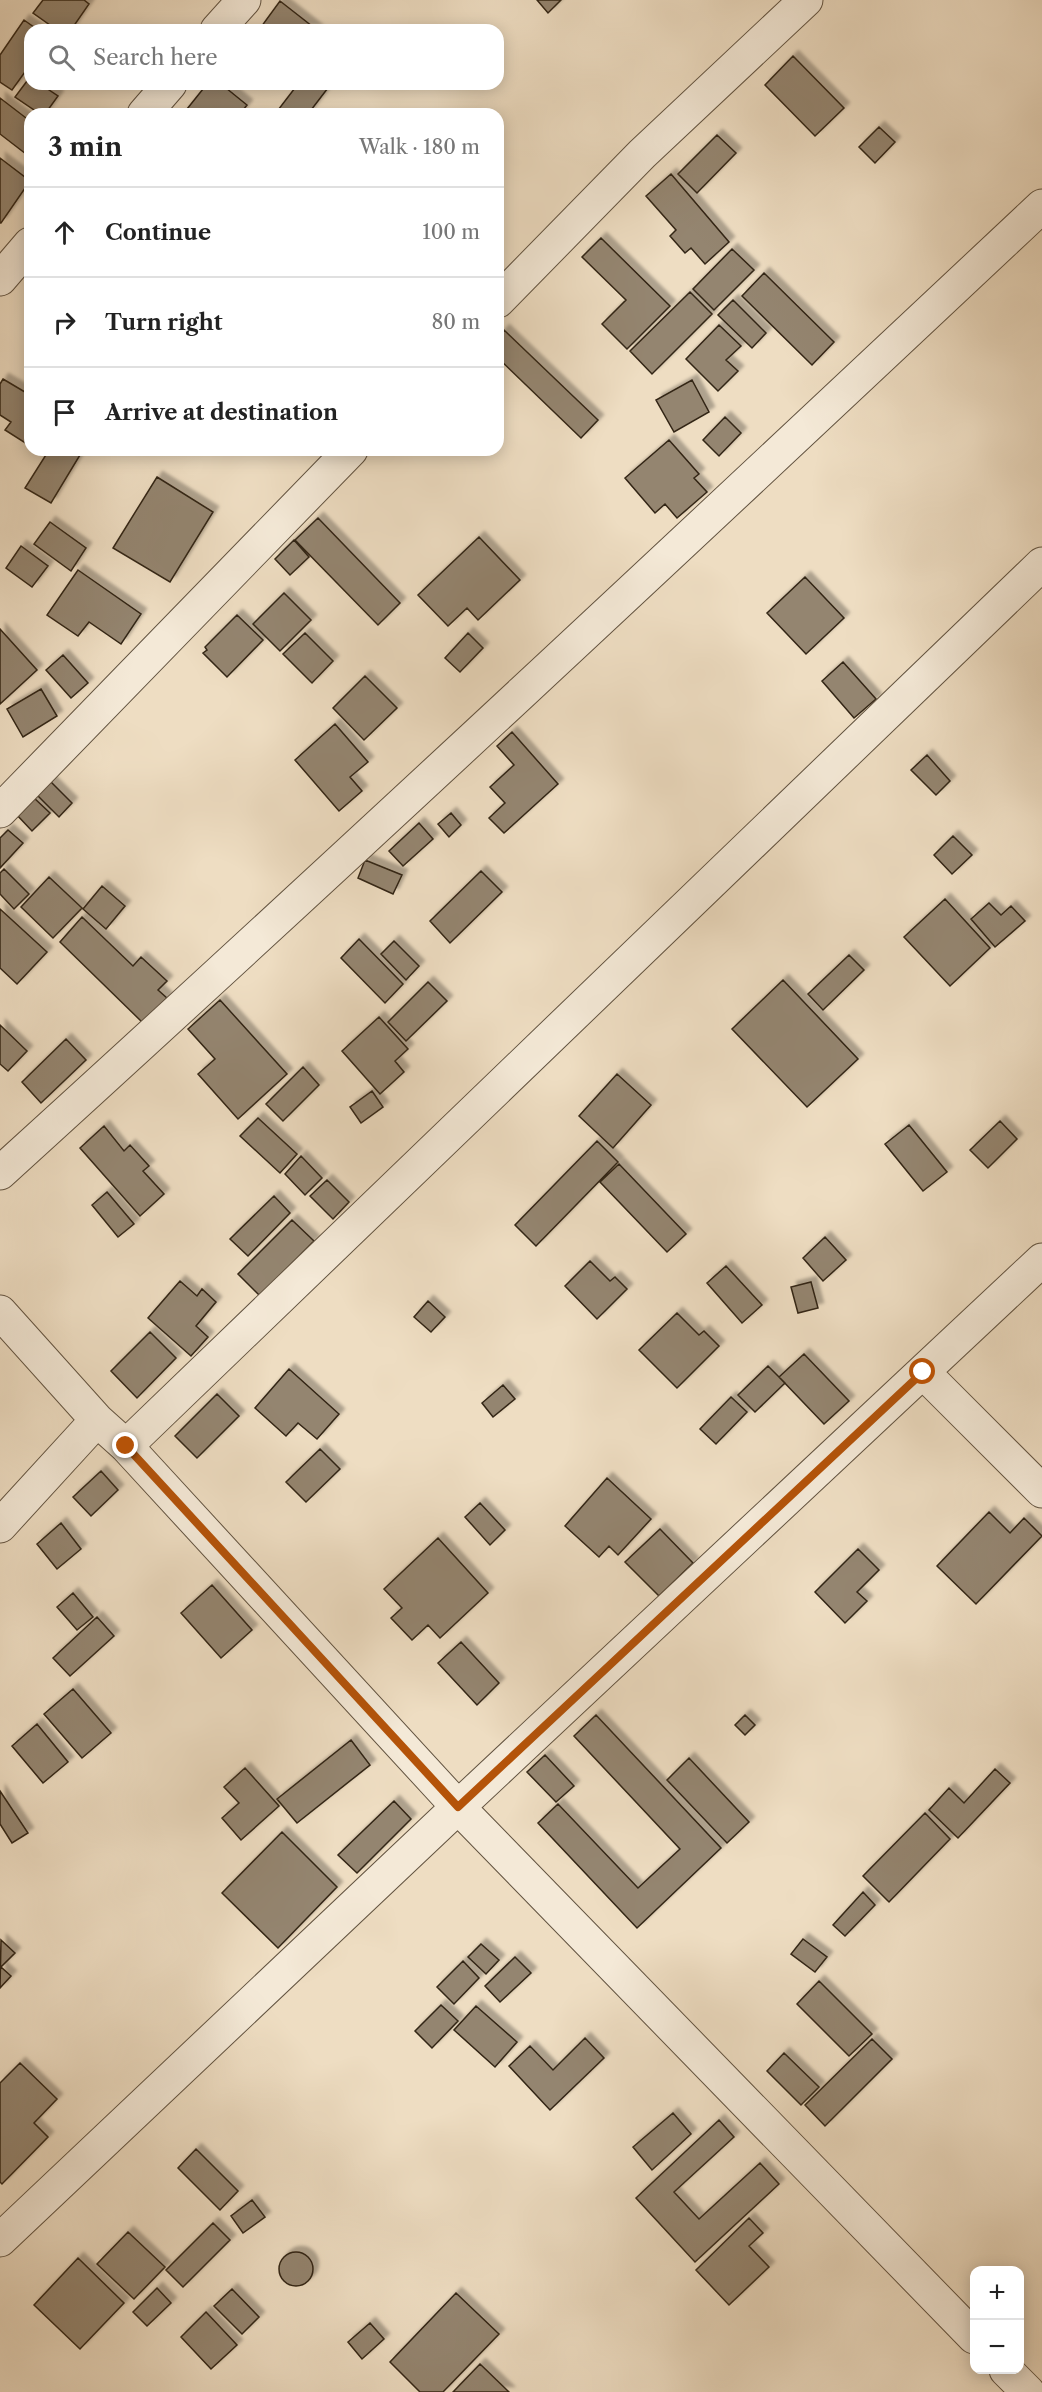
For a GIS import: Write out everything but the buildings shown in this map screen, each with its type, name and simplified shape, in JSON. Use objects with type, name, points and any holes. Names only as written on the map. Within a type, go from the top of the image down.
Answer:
[{"type":"street","points":[[222,24],[244,0]]},
{"type":"street","points":[[504,295],[642,154],[806,0]]},
{"type":"street","points":[[149,108],[165,90]]},
{"type":"street","points":[[0,1173],[718,511],[1042,206]]},
{"type":"street","points":[[0,279],[24,251]]},
{"type":"street","points":[[0,811],[345,456]]},
{"type":"street","points":[[126,1446],[1042,564]]},
{"type":"street","points":[[0,2240],[1042,1260]]},
{"type":"street","points":[[0,1312],[97,1420],[126,1446],[458,1807],[970,2332]]},
{"type":"street","points":[[923,1372],[1042,1491]]},
{"type":"street","points":[[0,1526],[97,1420]]},
{"type":"street","points":[[1010,2374],[1028,2392]]},
{"type":"route","points":[[126,1446],[458,1807],[923,1372]]}]
